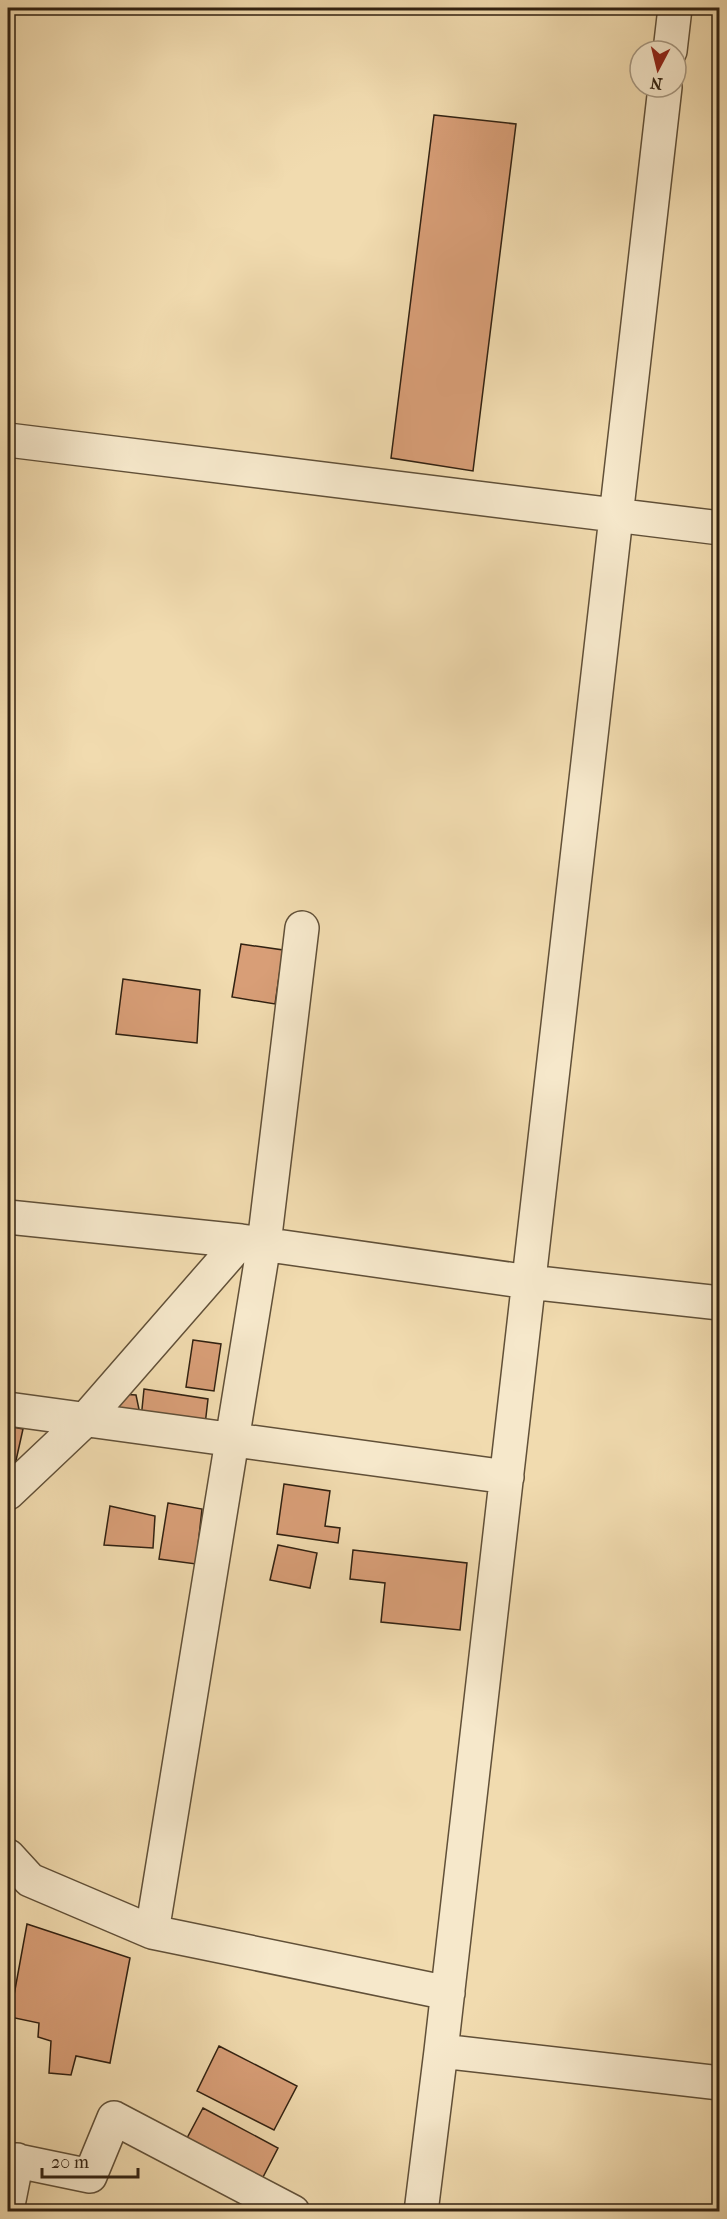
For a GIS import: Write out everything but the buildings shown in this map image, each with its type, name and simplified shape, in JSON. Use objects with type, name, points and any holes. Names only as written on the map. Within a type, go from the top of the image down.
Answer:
[{"type":"street","points":[[671,39],[675,8]]},
{"type":"street","points":[[421,2211],[448,1993],[664,99]]},
{"type":"street","points":[[8,440],[720,528]]},
{"type":"street","points":[[152,1932],[234,1440],[253,1243],[302,928]]},
{"type":"street","points":[[8,1217],[253,1243],[529,1282],[720,1303]]},
{"type":"street","points":[[8,1493],[84,1421],[253,1243]]},
{"type":"street","points":[[8,1409],[507,1476]]},
{"type":"street","points":[[8,1857],[30,1880],[152,1932],[448,1993]]},
{"type":"street","points":[[441,2051],[720,2083]]},
{"type":"street","points":[[8,2205],[12,2159],[90,2176],[114,2118],[293,2211]]}]
